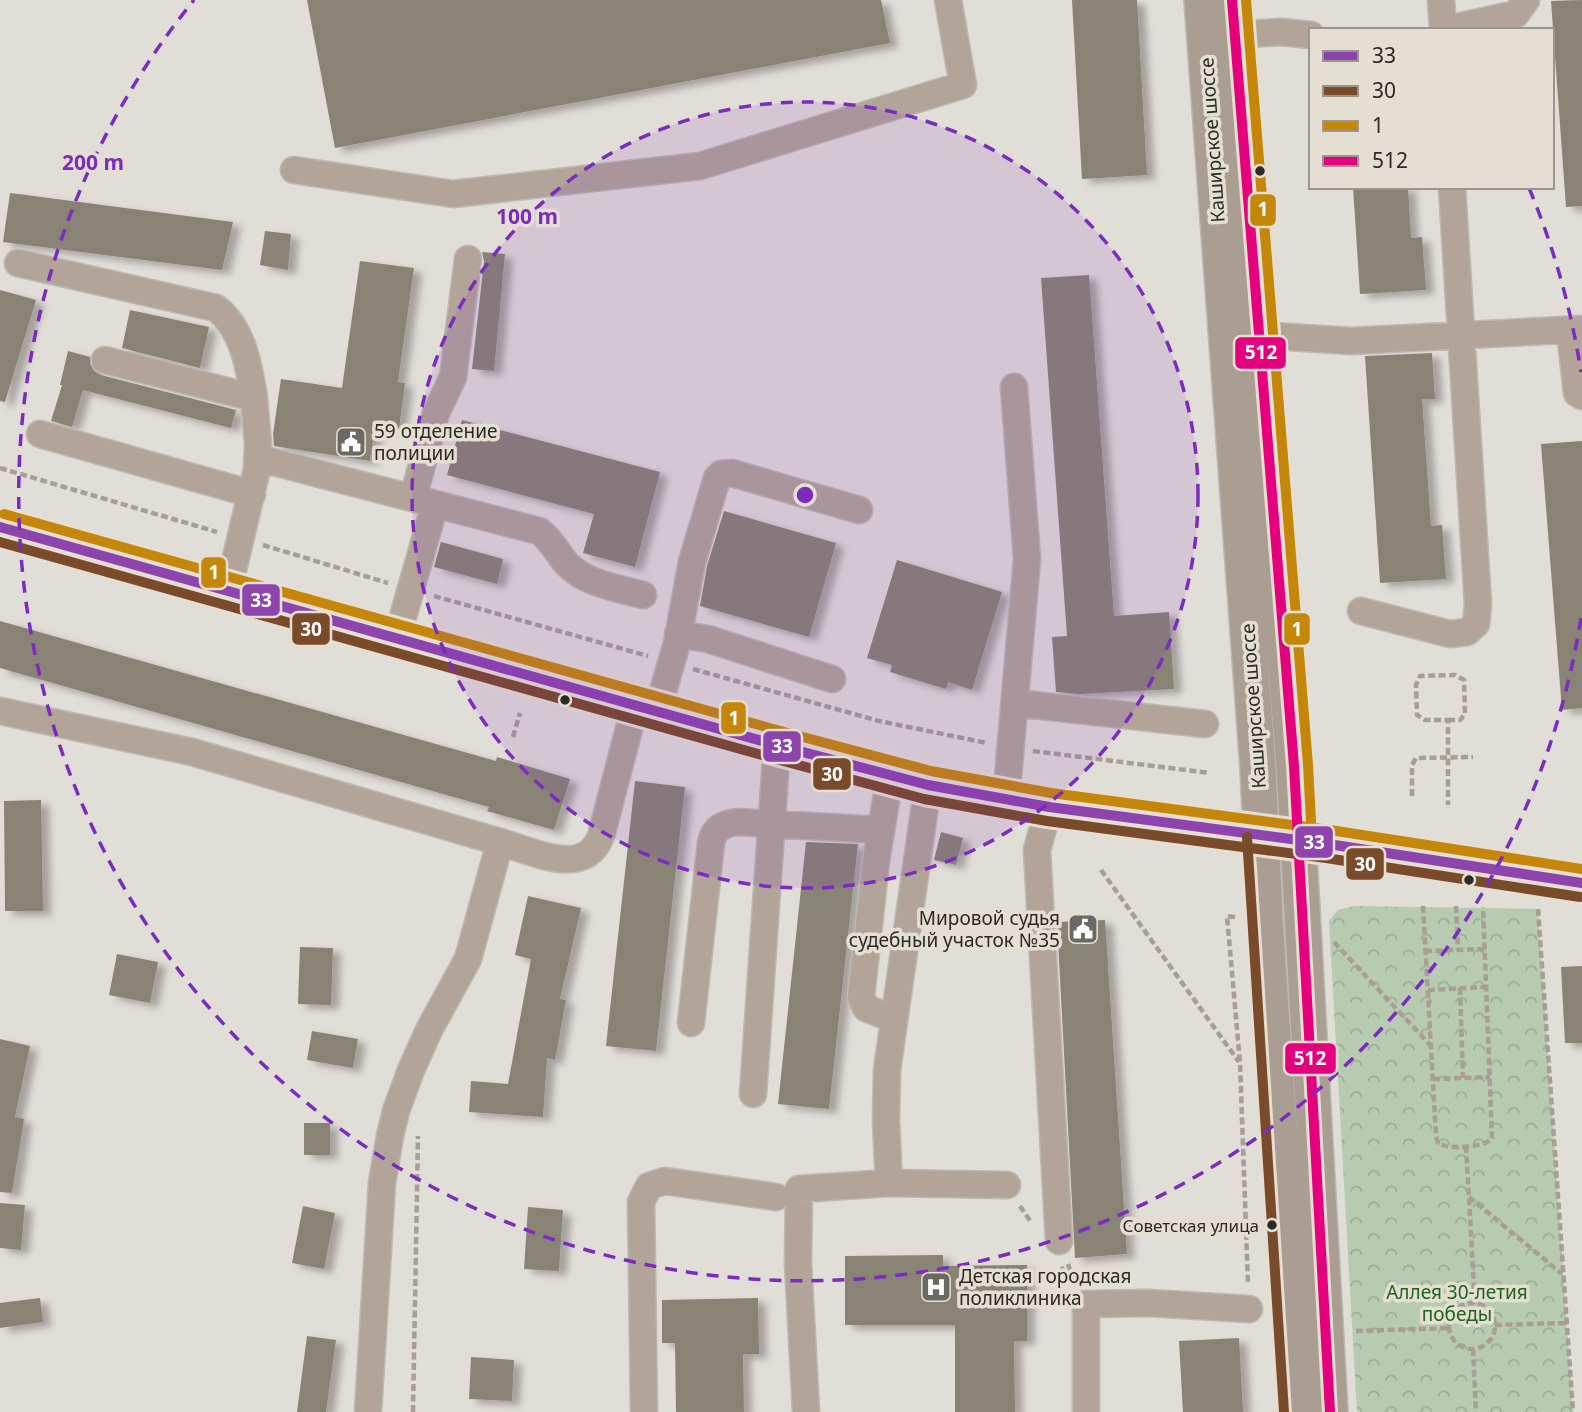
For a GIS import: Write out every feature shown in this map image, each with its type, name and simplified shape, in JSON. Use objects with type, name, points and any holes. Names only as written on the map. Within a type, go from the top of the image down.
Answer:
[{"type":"main road","name":"Каширское шоссе","points":[[1202,0],[1258,768],[1298,1412]]},
{"type":"main road","name":"Каширское шоссе","points":[[1232,0],[1294,766],[1330,1412]]},
{"type":"main road","points":[[0,527],[890,776],[1049,807],[1298,840]]},
{"type":"street","points":[[295,170],[453,194],[700,166],[963,85],[948,0]]},
{"type":"street","points":[[1441,0],[1443,28]]},
{"type":"street","points":[[1452,28],[1516,14],[1526,0]]},
{"type":"street","points":[[1234,35],[1281,32],[1309,35]]},
{"type":"street","points":[[1361,611],[1450,634],[1467,632],[1476,624],[1478,605],[1452,189]]},
{"type":"street","points":[[397,638],[424,501],[436,413],[453,377],[468,260]]},
{"type":"street","points":[[18,263],[216,309],[224,315],[240,343],[250,372],[258,458],[228,591]]},
{"type":"street","points":[[1259,335],[1351,341],[1576,330],[1577,393],[1582,397]]},
{"type":"street","points":[[106,360],[254,398]]},
{"type":"street","points":[[1006,800],[1027,578],[1027,543],[1014,387]]},
{"type":"street","points":[[40,433],[252,494]]},
{"type":"street","points":[[258,458],[539,531],[551,541],[569,566],[581,575],[643,594]]},
{"type":"street","points":[[0,711],[192,752],[570,860],[587,856],[594,851],[601,836],[646,709],[678,634],[692,562],[715,482],[721,474],[732,473],[859,510]]},
{"type":"street","points":[[678,634],[708,639],[832,678]]},
{"type":"street","points":[[1015,704],[1205,724]]},
{"type":"street","points":[[752,1094],[777,745]]},
{"type":"street","points":[[890,776],[861,1001],[870,1010],[893,1019]]},
{"type":"street","points":[[889,1183],[885,1103],[893,1019],[928,785]]},
{"type":"street","points":[[1049,807],[1037,850],[1059,1241]]},
{"type":"street","points":[[691,1023],[712,836],[729,823],[881,830]]},
{"type":"street","points":[[1298,840],[1582,883]]},
{"type":"street","points":[[369,1412],[382,1183],[390,1136],[411,1070],[430,1028],[468,959],[500,842]]},
{"type":"street","points":[[644,1412],[641,1202],[649,1186],[665,1181],[776,1197]]},
{"type":"street","points":[[806,1412],[798,1262],[799,1189],[889,1183],[1007,1185]]},
{"type":"street","points":[[1086,1412],[1086,1304],[1149,1303],[1249,1309]]},
{"type":"path","points":[[1420,676],[1455,676],[1464,680],[1465,714],[1460,720],[1448,720],[1425,720],[1418,715],[1416,685],[1420,676]]},
{"type":"path","points":[[513,737],[520,713]]},
{"type":"path","points":[[1448,720],[1448,805]]},
{"type":"path","points":[[1412,796],[1414,760],[1422,756],[1473,757]]},
{"type":"path","points":[[1101,870],[1240,1063]]},
{"type":"path","points":[[1423,906],[1438,1143],[1444,1147],[1484,1145],[1492,1138],[1483,907]]},
{"type":"path","points":[[1456,906],[1458,950]]},
{"type":"path","points":[[1538,909],[1573,1412]]},
{"type":"path","points":[[1227,916],[1240,1063],[1249,1309]]},
{"type":"path","points":[[1330,937],[1431,1046]]},
{"type":"path","points":[[1425,951],[1485,949]]},
{"type":"path","points":[[1428,989],[1486,987]]},
{"type":"path","points":[[1460,988],[1463,1078]]},
{"type":"path","points":[[1433,1079],[1490,1077]]},
{"type":"path","points":[[413,1412],[418,1133]]},
{"type":"path","points":[[1466,1146],[1475,1304]]},
{"type":"path","points":[[1469,1196],[1562,1275]]},
{"type":"path","points":[[1475,1304],[1490,1311],[1495,1325],[1486,1345],[1473,1349],[1464,1348],[1452,1338],[1449,1328],[1456,1310],[1475,1304]]},
{"type":"path","points":[[1495,1325],[1565,1323]]},
{"type":"path","points":[[1352,1331],[1449,1328]]},
{"type":"path","points":[[1473,1349],[1476,1412]]},
{"type":"green space","name":"Аллея 30-летия победы","points":[[1355,906],[1538,909],[1573,1412],[1357,1412],[1329,921],[1338,910]]},
{"type":"building","points":[[307,0],[881,0],[890,43],[335,148]]},
{"type":"building","points":[[1072,0],[1137,0],[1147,175],[1082,179]]},
{"type":"building","points":[[1582,0],[1582,206],[1566,207],[1551,1]]},
{"type":"building","points":[[1353,189],[1408,189],[1411,238],[1422,237],[1426,290],[1360,294]]},
{"type":"building","points":[[10,193],[233,222],[222,270],[3,242]]},
{"type":"building","points":[[265,231],[291,234],[288,270],[260,265]]},
{"type":"building","points":[[482,252],[505,254],[494,371],[472,369],[484,261]]},
{"type":"building","points":[[360,261],[414,268],[398,382],[405,383],[399,429],[375,426],[370,461],[274,446],[273,434],[281,379],[342,388]]},
{"type":"building","points":[[1089,275],[1114,616],[1169,612],[1174,689],[1080,694],[1056,692],[1052,637],[1067,636],[1041,278]]},
{"type":"building","points":[[0,290],[36,300],[5,402],[0,401]]},
{"type":"building","points":[[130,310],[209,327],[200,368],[122,348]]},
{"type":"building","points":[[68,351],[90,357],[94,371],[101,375],[236,410],[231,428],[83,390],[72,427],[51,421],[62,385]]},
{"type":"building","points":[[1432,353],[1435,399],[1422,399],[1431,526],[1442,525],[1446,579],[1380,583],[1365,356]]},
{"type":"building","points":[[462,420],[660,472],[635,567],[583,553],[594,514],[447,475]]},
{"type":"building","points":[[1582,441],[1582,708],[1562,710],[1541,444]]},
{"type":"building","points":[[724,511],[836,543],[809,637],[700,606],[707,566]]},
{"type":"building","points":[[441,542],[503,559],[497,584],[434,567]]},
{"type":"building","points":[[897,560],[1002,592],[972,690],[948,682],[946,689],[890,672],[892,665],[867,658]]},
{"type":"building","points":[[0,621],[496,761],[497,757],[570,779],[554,830],[487,811],[489,807],[0,668]]},
{"type":"building","points":[[635,781],[685,787],[656,1051],[606,1046]]},
{"type":"building","points":[[41,800],[43,911],[5,911],[4,801]]},
{"type":"building","points":[[941,832],[963,838],[956,865],[934,860]]},
{"type":"building","points":[[806,842],[858,844],[829,1109],[778,1104]]},
{"type":"building","points":[[528,896],[581,908],[560,999],[566,1000],[555,1060],[547,1058],[543,1117],[469,1112],[471,1081],[508,1084],[531,959],[515,955]]},
{"type":"building","points":[[1105,920],[1127,1254],[1075,1258],[1057,922]]},
{"type":"building","points":[[300,947],[333,948],[331,1005],[298,1004]]},
{"type":"building","points":[[117,954],[158,962],[150,1003],[109,995]]},
{"type":"building","points":[[1582,966],[1582,1043],[1565,1043],[1561,967]]},
{"type":"building","points":[[312,1031],[358,1039],[353,1068],[307,1060]]},
{"type":"building","points":[[0,1039],[30,1046],[15,1117],[24,1119],[12,1193],[0,1192]]},
{"type":"building","points":[[304,1123],[330,1123],[330,1155],[304,1155]]},
{"type":"building","points":[[0,1203],[25,1205],[21,1250],[0,1248]]},
{"type":"building","points":[[303,1206],[335,1213],[324,1269],[292,1263]]},
{"type":"building","points":[[528,1207],[563,1210],[559,1271],[524,1269]]},
{"type":"building","points":[[943,1255],[943,1266],[1027,1265],[1027,1341],[1014,1341],[1015,1412],[955,1412],[955,1325],[845,1325],[845,1256]]},
{"type":"building","points":[[40,1298],[43,1322],[0,1328],[0,1303]]},
{"type":"building","points":[[758,1298],[759,1354],[743,1354],[744,1412],[676,1412],[675,1343],[662,1343],[662,1300]]},
{"type":"building","points":[[307,1336],[336,1340],[326,1412],[297,1412]]},
{"type":"building","points":[[1239,1338],[1243,1412],[1183,1412],[1179,1341]]},
{"type":"building","points":[[471,1357],[514,1360],[512,1401],[469,1399]]},
{"type":"transit line","name":"512","points":[[1232,0],[1294,766],[1330,1412]]},
{"type":"transit line","name":"1","points":[[1246,0],[1312,839]]},
{"type":"transit line","name":"1","points":[[4,514],[931,771],[1051,793],[1330,830],[1582,869]]},
{"type":"transit line","name":"33","points":[[0,527],[928,785],[1049,807],[1328,844],[1582,883]]},
{"type":"transit line","name":"30","points":[[0,542],[924,799],[1047,821],[1326,858],[1580,897]]},
{"type":"transit line","name":"30","points":[[1247,837],[1284,1412]]},
{"type":"place","name":"59 отделение полиции","points":[[351,442]]},
{"type":"place","name":"Мировой судья судебный участок №35","points":[[1083,929]]},
{"type":"place","name":"Советская улица","points":[[1272,1225]]},
{"type":"place","name":"Детская городская поликлиника","points":[[936,1287]]}]
